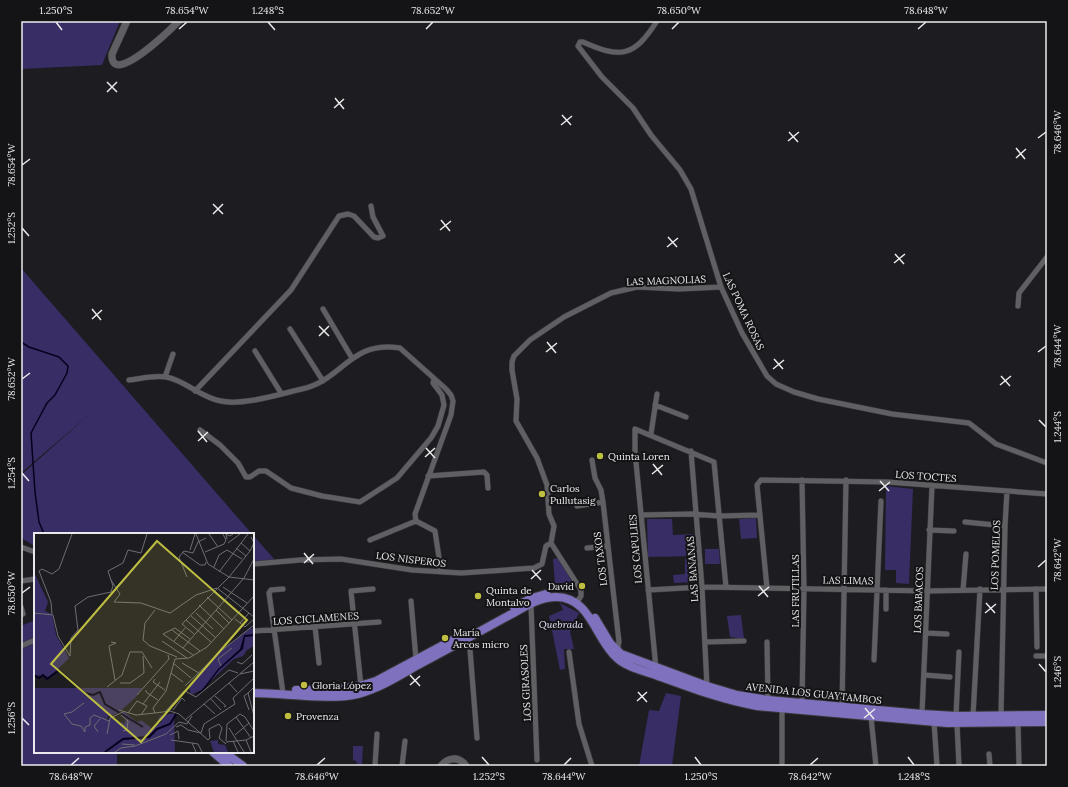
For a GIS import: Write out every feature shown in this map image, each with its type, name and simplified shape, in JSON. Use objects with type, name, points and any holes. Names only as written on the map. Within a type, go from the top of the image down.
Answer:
[{"type":"main road","points":[[254,689],[336,698],[359,694],[378,687],[532,598],[542,594],[557,595],[578,600]]},
{"type":"main road","points":[[254,693],[345,690],[361,686],[546,598],[557,595]]},
{"type":"main road","name":"AVENIDA LOS GUAYTAMBOS","points":[[578,600],[589,608],[616,653],[624,663],[710,695],[757,706],[922,714],[956,720],[1018,723],[1047,722]]},
{"type":"main road","name":"AVENIDA LOS GUAYTAMBOS","points":[[616,653],[707,686],[737,695],[768,700],[802,702],[871,717],[934,722],[956,720],[973,716],[1047,715]]},
{"type":"main road","points":[[218,753],[229,766]]},
{"type":"main road","points":[[218,753],[243,766]]},
{"type":"street","points":[[127,21],[112,54],[112,59],[119,65],[124,65],[139,56],[179,21]]},
{"type":"street","name":"LAS POMA ROSAS","points":[[657,21],[643,41],[634,49],[622,53],[603,51],[583,42],[580,42],[578,46],[602,77],[633,108],[651,135],[680,170],[691,189],[721,287],[742,333],[767,376],[776,384],[794,392],[818,399],[926,419],[969,423],[996,444],[1047,463]]},
{"type":"street","points":[[195,391],[291,290],[339,216],[348,214],[354,216],[374,237],[378,238],[383,236],[373,218],[371,206]]},
{"type":"street","points":[[1018,306],[1019,293],[1047,257]]},
{"type":"street","name":"LAS MAGNOLIAS","points":[[551,542],[554,529],[549,514],[547,485],[537,458],[516,421],[517,399],[512,370],[514,356],[530,340],[564,317],[611,293],[637,288],[679,290],[721,287]]},
{"type":"street","points":[[323,309],[352,358]]},
{"type":"street","points":[[290,329],[323,381]]},
{"type":"street","points":[[129,380],[165,377],[221,402],[251,400],[311,387],[323,381],[352,358],[372,347],[400,348],[446,389],[451,395],[453,401],[446,429],[415,514],[416,521]]},
{"type":"street","points":[[255,351],[281,393]]},
{"type":"street","points":[[165,377],[173,354]]},
{"type":"street","points":[[200,430],[220,445],[238,462],[246,476],[250,477],[259,471],[266,471],[291,488],[322,496],[360,502],[397,478],[420,453],[435,432],[444,404],[442,395],[433,384],[434,379]]},
{"type":"street","points":[[657,394],[651,434],[714,462],[726,587]]},
{"type":"street","points":[[655,406],[686,417]]},
{"type":"street","name":"LOS CAPULIES","points":[[651,434],[635,429],[635,452],[656,668]]},
{"type":"street","name":"LAS BANANAS","points":[[691,451],[702,587],[707,686]]},
{"type":"street","name":"LOS TAXOS","points":[[592,460],[595,478],[601,490],[608,546],[619,642],[616,653]]},
{"type":"street","points":[[428,476],[484,472],[487,475],[488,488]]},
{"type":"street","name":"LOS TOCTES","points":[[760,515],[757,485],[761,480],[846,480],[1047,494]]},
{"type":"street","name":"LAS FRUTILLAS","points":[[802,480],[804,589],[802,702]]},
{"type":"street","points":[[842,710],[846,480]]},
{"type":"street","name":"LOS BABACOS","points":[[922,714],[932,486]]},
{"type":"street","name":"LOS POMELOS","points":[[1001,715],[1003,588],[1008,491]]},
{"type":"street","points":[[874,660],[881,501]]},
{"type":"street","points":[[577,506],[602,502]]},
{"type":"street","points":[[641,515],[760,515],[767,588]]},
{"type":"street","points":[[370,540],[416,521],[436,531],[441,571]]},
{"type":"street","points":[[965,522],[1005,526]]},
{"type":"street","points":[[929,530],[954,531]]},
{"type":"street","points":[[551,542],[581,590],[578,600]]},
{"type":"street","name":"LOS NISPEROS","points":[[254,564],[300,560],[342,559],[412,570],[461,573],[534,568],[542,564],[546,546],[551,542]]},
{"type":"street","points":[[587,548],[608,546]]},
{"type":"street","points":[[21,547],[34,552]]},
{"type":"street","points":[[963,590],[966,554]]},
{"type":"street","points":[[21,581],[34,579]]},
{"type":"street","name":"LAS LIMAS","points":[[648,590],[702,587],[927,591],[1047,588]]},
{"type":"street","points":[[1036,588],[1037,647]]},
{"type":"street","points":[[283,589],[271,590],[269,593],[283,692]]},
{"type":"street","points":[[361,686],[353,624],[351,591],[373,589]]},
{"type":"street","points":[[973,716],[980,589]]},
{"type":"street","points":[[886,590],[886,609]]},
{"type":"street","points":[[411,601],[416,659]]},
{"type":"street","name":"LOS GIRASOLES","points":[[531,605],[537,760]]},
{"type":"street","points":[[21,607],[23,614]]},
{"type":"street","name":"LOS CICLAMENES","points":[[254,631],[380,622]]},
{"type":"street","points":[[315,626],[319,662]]},
{"type":"street","points":[[472,633],[477,738]]},
{"type":"street","points":[[925,633],[947,634]]},
{"type":"street","points":[[21,646],[34,640]]},
{"type":"street","points":[[705,642],[744,641]]},
{"type":"street","points":[[767,642],[768,700]]},
{"type":"street","points":[[569,652],[579,724],[592,766]]},
{"type":"street","points":[[959,652],[956,720],[959,766]]},
{"type":"street","points":[[1036,656],[1047,656]]},
{"type":"street","points":[[924,675],[950,677]]},
{"type":"street","points":[[782,708],[782,763]]},
{"type":"street","points":[[871,717],[876,766]]},
{"type":"street","points":[[934,722],[937,766]]},
{"type":"street","points":[[1018,723],[1019,766]]},
{"type":"street","points":[[376,766],[377,734]]},
{"type":"street","points":[[402,766],[406,741]]},
{"type":"street","points":[[989,754],[990,766]]},
{"type":"street","points":[[435,766],[448,760],[457,759],[467,765]]},
{"type":"green space","points":[[21,21],[120,21],[102,65],[21,69]]},
{"type":"green space","points":[[21,268],[251,533],[34,533],[34,545],[21,538],[21,475],[92,412],[21,473]]},
{"type":"green space","points":[[886,486],[913,489],[909,584],[896,583],[896,570],[885,570]]},
{"type":"green space","points":[[756,518],[757,538],[741,539],[739,519]]},
{"type":"green space","points":[[647,519],[672,519],[673,535],[694,534],[695,556],[648,557]]},
{"type":"green space","points":[[254,536],[275,560],[254,562]]},
{"type":"green space","points":[[705,549],[719,549],[720,564],[705,564]]},
{"type":"green space","points":[[559,558],[572,582],[555,584],[553,559]]},
{"type":"green space","points":[[685,559],[695,559],[698,582],[674,583],[673,575],[685,574]]},
{"type":"green space","name":"Quebrada","points":[[560,603],[579,613],[570,632],[574,649],[564,649],[565,669],[560,670],[549,616],[563,610]]},
{"type":"green space","points":[[741,615],[744,639],[730,637],[727,616]]},
{"type":"green space","points":[[34,620],[34,753],[117,753],[117,766],[21,766],[21,626]]},
{"type":"green space","points":[[666,693],[681,696],[672,766],[639,766],[649,710],[659,711]]},
{"type":"green space","points":[[353,746],[363,746],[362,764],[357,764],[356,761],[353,760]]},
{"type":"waterway","points":[[21,342],[29,347],[59,357],[68,366],[67,373],[55,395],[47,403],[31,433],[35,492],[39,522],[44,533]]},
{"type":"place","name":"Quinta Loren","points":[[600,456]]},
{"type":"place","name":"Carlos Pullutasig","points":[[542,494]]},
{"type":"place","name":"David","points":[[582,586]]},
{"type":"place","name":"Quinta de Montalvo","points":[[478,596]]},
{"type":"place","name":"María Arcos micro","points":[[445,638]]},
{"type":"place","name":"Gloria López","points":[[304,685]]},
{"type":"place","name":"Provenza","points":[[288,716]]}]
